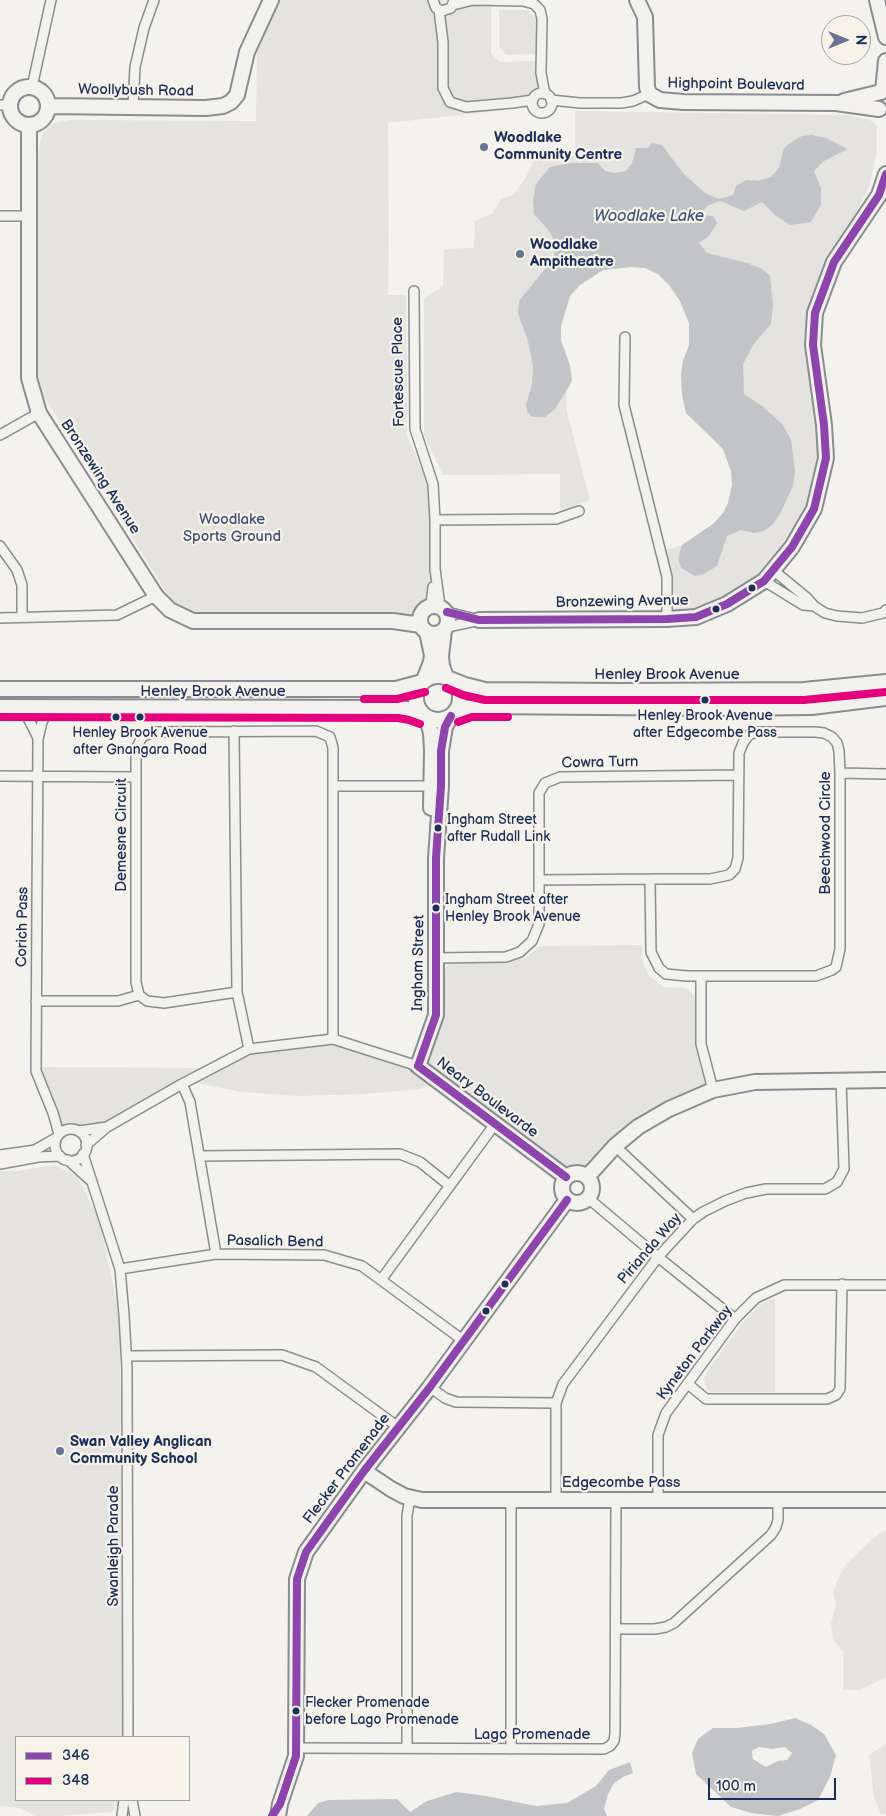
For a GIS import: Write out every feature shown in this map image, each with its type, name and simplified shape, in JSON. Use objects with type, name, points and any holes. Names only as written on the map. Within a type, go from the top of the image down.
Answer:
[{"type":"street","points":[[32,87],[50,0]]},
{"type":"street","points":[[132,107],[135,67],[144,28],[154,0]]},
{"type":"street","name":"Woollybush Road","points":[[49,106],[206,108],[223,106],[231,102],[237,95],[247,52],[271,0]]},
{"type":"street","points":[[434,0],[434,5],[449,6],[473,0],[523,1],[534,4],[540,10],[542,100]]},
{"type":"street","points":[[637,0],[645,17],[646,84],[649,94]]},
{"type":"street","points":[[877,0],[886,37]]},
{"type":"street","name":"Highpoint Boulevard","points":[[449,6],[443,42],[443,88],[450,102],[466,108],[542,100],[580,103],[621,103],[634,101],[649,94],[660,100],[683,102],[836,103],[883,112]]},
{"type":"street","points":[[883,112],[878,100],[883,90],[886,61]]},
{"type":"street","points":[[32,87],[37,88],[46,95],[49,106],[48,112],[41,122],[29,126],[13,117],[5,105],[20,89],[32,87]]},
{"type":"street","name":"Highpoint Boulevard","points":[[836,103],[883,90]]},
{"type":"street","name":"Bronzewing Avenue","points":[[29,126],[28,378],[39,413],[156,596],[170,610],[193,621],[393,621],[423,624]]},
{"type":"street","name":"Bronzewing Avenue","points":[[446,629],[479,620],[667,619],[696,617],[727,604],[764,581],[792,547],[814,509],[826,458],[824,424],[813,346],[815,313],[834,262],[884,187]]},
{"type":"street","points":[[0,216],[30,216]]},
{"type":"street","name":"Fortescue Place","points":[[414,291],[415,430],[433,484],[435,569],[439,608]]},
{"type":"street","points":[[625,337],[624,405],[667,577],[667,619]]},
{"type":"street","points":[[0,435],[39,413]]},
{"type":"street","points":[[435,520],[556,519],[579,511]]},
{"type":"street","points":[[0,546],[17,570],[22,585],[22,617]]},
{"type":"street","points":[[773,570],[814,606],[825,613],[862,618],[882,613],[886,610]]},
{"type":"street","points":[[764,581],[803,605],[814,606]]},
{"type":"street","points":[[0,618],[117,616],[156,596]]},
{"type":"street","points":[[453,714],[458,708],[460,695],[442,666],[441,656],[449,622],[439,608],[423,611],[423,624],[432,655],[431,662],[416,695],[416,703],[419,710],[425,716],[440,720],[453,714],[462,709],[479,706],[812,707],[886,698]]},
{"type":"street","name":"Bronzewing Avenue","points":[[439,608],[479,620]]},
{"type":"street","points":[[423,624],[436,634],[446,629]]},
{"type":"street","points":[[423,681],[436,676],[448,678]]},
{"type":"street","name":"Henley Brook Avenue","points":[[448,678],[464,685],[486,690],[804,690],[886,682]]},
{"type":"street","name":"Henley Brook Avenue","points":[[0,690],[396,689],[423,681]]},
{"type":"street","name":"Henley Brook Avenue","points":[[0,707],[399,708],[412,710],[425,716]]},
{"type":"street","name":"Corich Pass","points":[[14,707],[28,718],[38,739]]},
{"type":"street","name":"Corich Pass","points":[[49,708],[42,722],[38,739],[36,1071],[53,1113],[57,1136]]},
{"type":"street","name":"Ingham Street","points":[[436,786],[445,727],[453,714]]},
{"type":"street","name":"Ingham Street","points":[[418,1066],[436,1015],[436,786],[430,725],[425,716]]},
{"type":"street","points":[[234,731],[237,992],[249,1049]]},
{"type":"street","name":"Demesne Circuit","points":[[139,995],[136,982],[136,749],[142,737],[153,732],[316,731],[330,737],[332,742],[333,1039]]},
{"type":"street","name":"Beechwood Circle","points":[[540,880],[650,879],[710,879],[729,875],[735,869],[738,858],[739,753],[749,735],[756,732],[824,733],[832,737],[837,743],[840,773],[840,949],[836,966],[826,974],[816,976],[674,976],[666,974],[659,968],[651,952],[650,879]]},
{"type":"street","points":[[840,773],[886,774]]},
{"type":"street","name":"Cowra Turn","points":[[436,958],[506,957],[520,952],[532,941],[539,924],[539,793],[545,782],[560,777],[739,775]]},
{"type":"street","points":[[0,776],[136,777]]},
{"type":"street","points":[[333,786],[436,786]]},
{"type":"street","points":[[702,976],[701,1044],[713,1090]]},
{"type":"street","points":[[36,1000],[118,1000],[139,995],[147,1001],[164,1003],[237,992]]},
{"type":"street","name":"Neary Boulevarde","points":[[85,1150],[107,1128],[182,1084],[249,1049],[333,1039],[418,1066],[566,1177]]},
{"type":"street","name":"Pirianda Way","points":[[556,1500],[556,1404],[563,1384],[658,1257],[703,1212],[746,1193],[766,1189],[825,1189],[837,1182],[844,1169],[841,1080]]},
{"type":"street","points":[[587,1177],[615,1146],[638,1127],[669,1109],[713,1090],[755,1082],[886,1080]]},
{"type":"street","points":[[182,1084],[190,1102],[216,1254]]},
{"type":"street","name":"Corich Pass","points":[[53,1113],[69,1129]]},
{"type":"street","points":[[382,1280],[495,1124]]},
{"type":"street","name":"Neary Boulevarde","points":[[79,1131],[107,1128]]},
{"type":"street","points":[[0,1155],[35,1150],[69,1129],[79,1131],[84,1137],[85,1150],[76,1159],[38,1157],[0,1164]]},
{"type":"street","points":[[57,1136],[55,1148],[64,1158]]},
{"type":"street","points":[[615,1146],[694,1219]]},
{"type":"street","name":"Swanleigh Parade","points":[[85,1150],[91,1181],[120,1270],[127,1356],[128,1736]]},
{"type":"street","points":[[199,1156],[400,1154],[420,1162],[450,1186]]},
{"type":"street","name":"Swanleigh Parade","points":[[64,1158],[91,1181]]},
{"type":"street","points":[[574,1173],[583,1174],[590,1180],[592,1189],[585,1201],[576,1203],[567,1200],[562,1192],[563,1182],[566,1177],[574,1173]]},
{"type":"street","points":[[588,1198],[735,1319]]},
{"type":"street","name":"Flecker Promenade","points":[[272,1816],[279,1810],[296,1756],[297,1579],[306,1552],[364,1471],[430,1387],[567,1200]]},
{"type":"street","name":"Pasalich Bend","points":[[120,1270],[216,1254],[324,1255],[362,1266],[464,1341]]},
{"type":"street","points":[[688,1384],[706,1398],[827,1399],[836,1395],[840,1388],[842,1284]]},
{"type":"street","name":"Kyneton Parkway","points":[[658,1500],[658,1435],[666,1414],[735,1319],[756,1298],[784,1285],[886,1285]]},
{"type":"street","points":[[127,1356],[282,1355],[316,1367],[398,1428]]},
{"type":"street","points":[[430,1387],[445,1398],[456,1402],[556,1404]]},
{"type":"street","name":"Edgecombe Pass","points":[[364,1471],[391,1489],[422,1500],[886,1500]]},
{"type":"street","points":[[407,1748],[407,1516],[410,1497]]},
{"type":"street","points":[[511,1500],[511,1748]]},
{"type":"street","name":"Lago Promenade","points":[[296,1748],[604,1749],[610,1746],[614,1741],[615,1734],[616,1500]]},
{"type":"street","points":[[616,1629],[655,1629],[674,1623],[771,1535],[778,1520],[778,1500]]},
{"type":"street","points":[[122,1816],[124,1801]]},
{"type":"street","points":[[132,1801],[135,1816]]},
{"type":"shaded area","points":[[279,0],[443,0],[445,3],[491,7],[491,54],[501,62],[539,61],[540,106],[388,123],[388,295],[406,295],[407,435],[429,487],[432,518],[431,593],[427,609],[419,618],[199,618],[176,608],[44,396],[38,373],[37,167],[40,143],[44,132],[53,123],[71,120],[256,121],[257,48]]},
{"type":"shaded area","points":[[499,10],[528,10],[539,22],[539,54],[506,55],[499,47]]},
{"type":"shaded area","points":[[575,111],[848,115],[870,120],[877,126],[877,151],[869,187],[813,297],[806,345],[818,415],[820,463],[812,505],[784,555],[751,586],[712,608],[677,615],[667,550],[682,545],[698,536],[723,513],[728,503],[732,485],[731,471],[723,449],[686,413],[682,395],[681,375],[683,361],[689,345],[689,323],[680,301],[669,285],[658,275],[645,268],[631,267],[603,270],[580,285],[570,296],[565,311],[561,326],[561,340],[570,366],[572,381],[566,394],[567,412],[590,500],[560,510],[560,474],[443,475],[424,435],[424,298],[443,286],[444,249],[474,248],[475,221],[492,214],[501,199],[513,195],[523,182],[535,158],[575,156]]},
{"type":"shaded area","points":[[642,945],[643,964],[649,976],[664,987],[686,988],[696,997],[695,1043],[705,1083],[702,1090],[589,1168],[567,1173],[425,1069],[441,1015],[441,974],[449,964],[509,963],[527,956],[540,946]]},
{"type":"shaded area","points":[[280,1044],[333,1044],[363,1051],[418,1069],[438,1083],[419,1089],[365,1094],[299,1096],[241,1092],[187,1081],[118,1125],[85,1137],[80,1133],[72,1131],[65,1132],[47,1098],[40,1067],[211,1068],[248,1049]]},
{"type":"shaded area","name":"Swan Valley Anglican Community School","points":[[55,1165],[77,1176],[99,1220],[120,1318],[122,1736],[15,1736],[15,1801],[120,1801],[112,1812],[35,1816],[20,1808],[0,1806],[0,1171],[17,1171]]},
{"type":"shaded area","points":[[775,1298],[775,1392],[712,1392],[707,1390],[704,1378],[708,1370],[744,1321],[763,1303]]},
{"type":"shaded area","points":[[886,1530],[886,1677],[860,1690],[843,1690],[843,1651],[833,1640],[831,1623],[836,1605],[833,1591],[845,1565],[872,1539]]},
{"type":"shaded area","points":[[886,1744],[886,1814],[881,1814],[874,1798],[869,1755]]},
{"type":"water","name":"Woodlake Lake","points":[[812,135],[826,138],[848,149],[824,161],[814,171],[821,188],[821,205],[811,222],[790,225],[775,215],[762,202],[744,211],[720,201],[707,206],[701,215],[713,216],[717,223],[709,236],[699,243],[707,253],[747,263],[762,269],[770,276],[773,305],[771,324],[753,345],[743,364],[744,394],[762,406],[782,424],[791,439],[795,471],[793,486],[780,514],[773,524],[764,531],[754,533],[741,530],[727,536],[717,566],[704,574],[695,576],[681,568],[678,559],[682,545],[713,524],[723,513],[728,503],[732,485],[731,471],[723,449],[686,413],[682,395],[681,375],[683,361],[689,345],[689,323],[680,301],[669,285],[658,274],[645,268],[631,267],[603,270],[580,285],[570,296],[561,326],[561,340],[570,366],[572,381],[555,409],[545,417],[532,417],[527,411],[526,405],[532,384],[533,367],[528,341],[518,314],[519,301],[554,258],[555,243],[550,232],[534,214],[533,200],[536,184],[550,167],[571,163],[598,163],[605,171],[615,173],[626,171],[632,163],[636,148],[648,148],[652,143],[662,145],[683,173],[705,193],[719,199],[733,195],[736,186],[746,180],[759,181],[771,177],[779,168],[784,148],[802,136]]},
{"type":"water","points":[[795,1718],[811,1725],[824,1734],[836,1755],[830,1777],[818,1800],[800,1809],[778,1816],[751,1813],[731,1807],[696,1774],[692,1753],[698,1739],[713,1728],[737,1728],[771,1724]],"holes":[[[759,1747],[772,1749],[785,1747],[792,1753],[787,1760],[778,1761],[766,1767],[753,1759],[752,1751]]]},
{"type":"water","points":[[630,1762],[633,1773],[614,1783],[608,1794],[604,1809],[607,1816],[307,1816],[318,1803],[328,1800],[397,1799],[410,1812],[427,1801],[456,1792],[536,1806],[567,1803],[596,1786],[609,1770]]},
{"type":"transit line","name":"346","points":[[447,612],[479,620],[667,619],[696,617],[727,604],[764,581],[792,547],[814,509],[826,458],[824,425],[813,345],[815,313],[834,262],[879,195],[886,174]]},
{"type":"transit line","name":"348","points":[[446,688],[463,695],[485,700],[804,700],[886,692]]},
{"type":"transit line","name":"348","points":[[364,699],[397,699],[425,692]]},
{"type":"transit line","name":"346","points":[[418,1066],[436,1015],[436,858],[441,786],[441,751],[445,727],[451,716]]},
{"type":"transit line","name":"348","points":[[0,717],[398,718],[420,724]]},
{"type":"transit line","name":"348","points":[[458,722],[472,717],[508,717]]},
{"type":"transit line","name":"346","points":[[418,1066],[566,1177]]},
{"type":"transit line","name":"346","points":[[272,1816],[280,1804],[296,1756],[297,1579],[306,1552],[364,1471],[430,1387],[567,1200]]},
{"type":"place","name":"Woodlake Community Centre","points":[[484,147]]},
{"type":"place","name":"Woodlake Ampitheatre","points":[[520,254]]},
{"type":"place","name":"Henley Brook Avenue after Edgecombe Pass","points":[[705,700]]},
{"type":"place","name":"Henley Brook Avenue after Gnangara Road","points":[[140,717]]},
{"type":"place","name":"Ingham Street after Rudall Link","points":[[438,828]]},
{"type":"place","name":"Ingham Street after Henley Brook Avenue","points":[[436,908]]},
{"type":"place","name":"Swan Valley Anglican Community School","points":[[60,1451]]},
{"type":"place","name":"Flecker Promenade before Lago Promenade","points":[[296,1711]]},
{"type":"park label","name":"Woodlake Sports Ground","points":[[232,528]]}]
